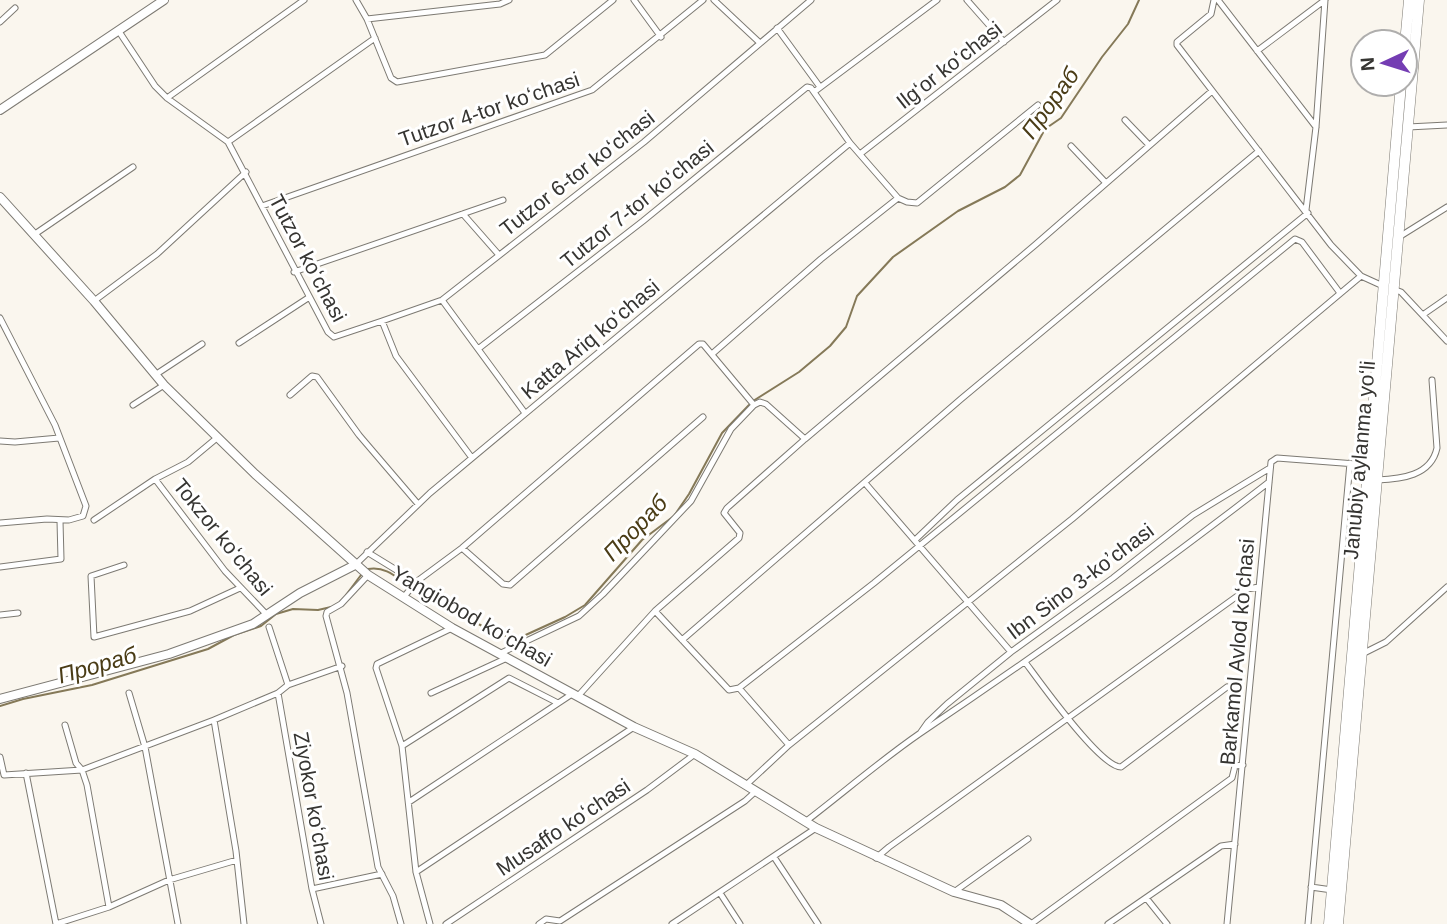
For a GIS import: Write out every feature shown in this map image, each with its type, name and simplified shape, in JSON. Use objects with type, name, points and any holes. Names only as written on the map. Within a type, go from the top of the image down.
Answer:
[{"type":"highway","points":[[1406,28],[1409,0]]},
{"type":"highway","name":"Janubiy aylanma yoʻli","points":[[1329,924],[1369,465],[1389,288],[1398,238],[1419,0]]},
{"type":"highway","name":"Janubiy aylanma yoʻli","points":[[1338,924],[1377,480],[1400,98]]},
{"type":"street","points":[[0,110],[164,0]]},
{"type":"street","points":[[167,98],[304,0]]},
{"type":"street","points":[[356,0],[367,19],[391,78],[400,82],[545,55],[613,0]]},
{"type":"street","points":[[367,19],[500,4],[509,0]]},
{"type":"street","points":[[634,0],[661,37]]},
{"type":"street","name":"Tutzor 4-tor koʻchasi","points":[[262,206],[592,90],[661,37],[703,0]]},
{"type":"street","points":[[713,0],[760,43]]},
{"type":"street","name":"Tutzor 6-tor koʻchasi","points":[[382,321],[442,300],[644,142],[811,0]]},
{"type":"street","name":"Tutzor 7-tor koʻchasi","points":[[478,349],[643,221],[803,90],[811,88],[814,92],[937,0]]},
{"type":"street","points":[[967,0],[1003,42]]},
{"type":"street","name":"Ilgʻor koʻchasi","points":[[860,154],[1057,0]]},
{"type":"street","points":[[1216,0],[1316,127]]},
{"type":"street","points":[[1216,0],[1211,14],[1177,42],[1177,45],[1331,245],[1361,276],[1401,292],[1447,341]]},
{"type":"street","points":[[1256,51],[1325,0]]},
{"type":"street","points":[[917,542],[967,492],[1307,212],[1325,0]]},
{"type":"street","points":[[0,22],[15,8]]},
{"type":"street","points":[[778,28],[820,87]]},
{"type":"street","name":"Tutzor koʻchasi","points":[[118,30],[155,86],[167,98],[228,142],[246,172],[308,298],[331,336],[382,321],[396,356],[472,458]]},
{"type":"street","points":[[228,142],[375,38]]},
{"type":"street","points":[[409,802],[558,703],[576,695],[655,611],[739,538],[740,533],[725,511],[805,439],[1212,91]]},
{"type":"street","points":[[814,92],[850,143],[898,198],[917,203],[1038,105]]},
{"type":"street","points":[[1125,120],[1149,145]]},
{"type":"street","points":[[1408,127],[1447,125]]},
{"type":"street","name":"Katta Ariq koʻchasi","points":[[355,565],[418,503],[850,143]]},
{"type":"street","points":[[1071,146],[1106,183]]},
{"type":"street","points":[[682,640],[961,399],[1259,151]]},
{"type":"street","points":[[35,234],[133,167]]},
{"type":"street","points":[[94,301],[156,254],[246,172]]},
{"type":"street","name":"Yangiobod koʻchasi","points":[[0,197],[94,301],[164,385],[368,575],[452,628],[503,656],[634,727],[695,754],[816,828],[954,892],[1001,905],[1030,924]]},
{"type":"street","points":[[712,354],[821,259],[898,198]]},
{"type":"street","points":[[295,272],[503,200]]},
{"type":"street","points":[[1398,238],[1447,207]]},
{"type":"street","points":[[463,214],[499,255]]},
{"type":"street","points":[[655,611],[729,690],[739,688],[1295,239],[1299,239],[1340,293]]},
{"type":"street","points":[[1240,269],[1246,277]]},
{"type":"street","points":[[746,785],[789,744],[1072,519],[1361,276]]},
{"type":"street","points":[[239,343],[308,298]]},
{"type":"street","points":[[1424,314],[1447,298]]},
{"type":"street","points":[[442,300],[525,413]]},
{"type":"street","points":[[0,318],[55,425],[81,487],[86,506],[82,516],[60,521],[47,519],[0,523]]},
{"type":"street","points":[[155,375],[202,344]]},
{"type":"street","points":[[403,598],[416,582],[462,548],[696,346],[703,344],[752,402]]},
{"type":"street","points":[[290,395],[312,376],[317,377],[359,435],[418,503]]},
{"type":"street","points":[[1377,480],[1409,477],[1432,462],[1436,456],[1432,380]]},
{"type":"street","points":[[133,405],[164,385]]},
{"type":"street","points":[[752,402],[766,404],[805,439]]},
{"type":"street","points":[[431,693],[579,616],[691,501],[731,429],[752,402]]},
{"type":"street","points":[[462,548],[503,584],[510,585],[703,417]]},
{"type":"street","name":"Tokzor koʻchasi","points":[[94,520],[155,479],[188,462],[218,437]]},
{"type":"street","points":[[0,441],[59,438]]},
{"type":"street","points":[[1270,468],[1271,462],[1277,458],[1369,465]]},
{"type":"street","points":[[1308,924],[1350,463]]},
{"type":"street","name":"Barkamol Avlod koʻchasi","points":[[1227,924],[1270,468]]},
{"type":"street","name":"Ibn Sino 3-koʼchasi","points":[[920,734],[947,704],[1011,652],[1113,578],[1193,515],[1270,468]]},
{"type":"street","name":"Tokzor koʻchasi","points":[[155,479],[240,588],[267,615]]},
{"type":"street","name":"Ibn Sino 3-koʼchasi","points":[[805,822],[920,734],[1025,662],[1269,482]]},
{"type":"street","points":[[865,483],[1011,652]]},
{"type":"street","points":[[0,567],[61,559],[60,521]]},
{"type":"street","points":[[366,552],[416,582]]},
{"type":"street","points":[[124,565],[91,576],[94,637],[190,611],[240,588]]},
{"type":"street","points":[[0,699],[169,654],[253,624],[300,593],[355,565]]},
{"type":"street","points":[[368,575],[341,604],[327,612],[328,623],[342,666],[375,855],[393,896],[401,924]]},
{"type":"street","points":[[876,858],[1247,589],[1259,587]]},
{"type":"street","points":[[1362,654],[1386,642],[1447,587]]},
{"type":"street","points":[[0,615],[18,613]]},
{"type":"street","points":[[269,627],[288,685]]},
{"type":"street","points":[[430,924],[416,872],[402,746],[376,668],[377,664],[452,628]]},
{"type":"street","name":"Ibn Sino 3-koʼchasi","points":[[1025,662],[1068,718],[1112,766],[1121,767],[1227,687]]},
{"type":"street","points":[[402,746],[505,679],[517,663]]},
{"type":"street","points":[[0,757],[4,775],[82,770],[214,720],[278,693],[288,685],[342,666]]},
{"type":"street","points":[[505,679],[514,679],[558,703]]},
{"type":"street","points":[[739,688],[789,744]]},
{"type":"street","points":[[129,693],[145,747],[178,924]]},
{"type":"street","name":"Ziyokor koʻchasi","points":[[278,693],[312,889],[321,924]]},
{"type":"street","points":[[214,720],[237,860],[244,924]]},
{"type":"street","points":[[65,725],[76,763],[82,770],[87,785],[108,907]]},
{"type":"street","name":"Musaffo koʻchasi","points":[[416,872],[634,727]]},
{"type":"street","name":"Musaffo koʻchasi","points":[[446,924],[648,790],[695,754]]},
{"type":"street","points":[[1030,924],[1232,778],[1235,766],[1243,765]]},
{"type":"street","points":[[26,773],[56,924],[108,907],[169,880],[237,860]]},
{"type":"street","points":[[539,924],[546,919],[560,920],[745,801],[756,791]]},
{"type":"street","points":[[672,924],[816,828]]},
{"type":"street","points":[[954,892],[1028,839]]},
{"type":"street","points":[[1111,923],[1221,846],[1235,844]]},
{"type":"street","points":[[774,857],[818,924]]},
{"type":"street","points":[[312,889],[382,874]]},
{"type":"street","points":[[1311,887],[1332,890]]},
{"type":"street","points":[[720,893],[740,924]]},
{"type":"street","points":[[1147,898],[1167,924]]},
{"type":"waterway","name":"Прораб","points":[[753,401],[799,372],[830,346],[846,327],[857,296],[893,257],[958,211],[1005,187],[1020,175],[1045,129],[1061,118],[1128,24],[1139,0]]},
{"type":"waterway","name":"Прораб","points":[[413,589],[499,635],[519,638],[565,617],[585,605],[642,540],[674,516],[722,433],[749,405]]},
{"type":"waterway","name":"Прораб","points":[[368,569],[385,570],[409,586]]},
{"type":"waterway","name":"Прораб","points":[[346,595],[361,575]]},
{"type":"waterway","name":"Прораб","points":[[0,706],[92,685],[208,649],[234,635],[261,626],[276,614],[293,609],[318,610],[331,607]]}]
